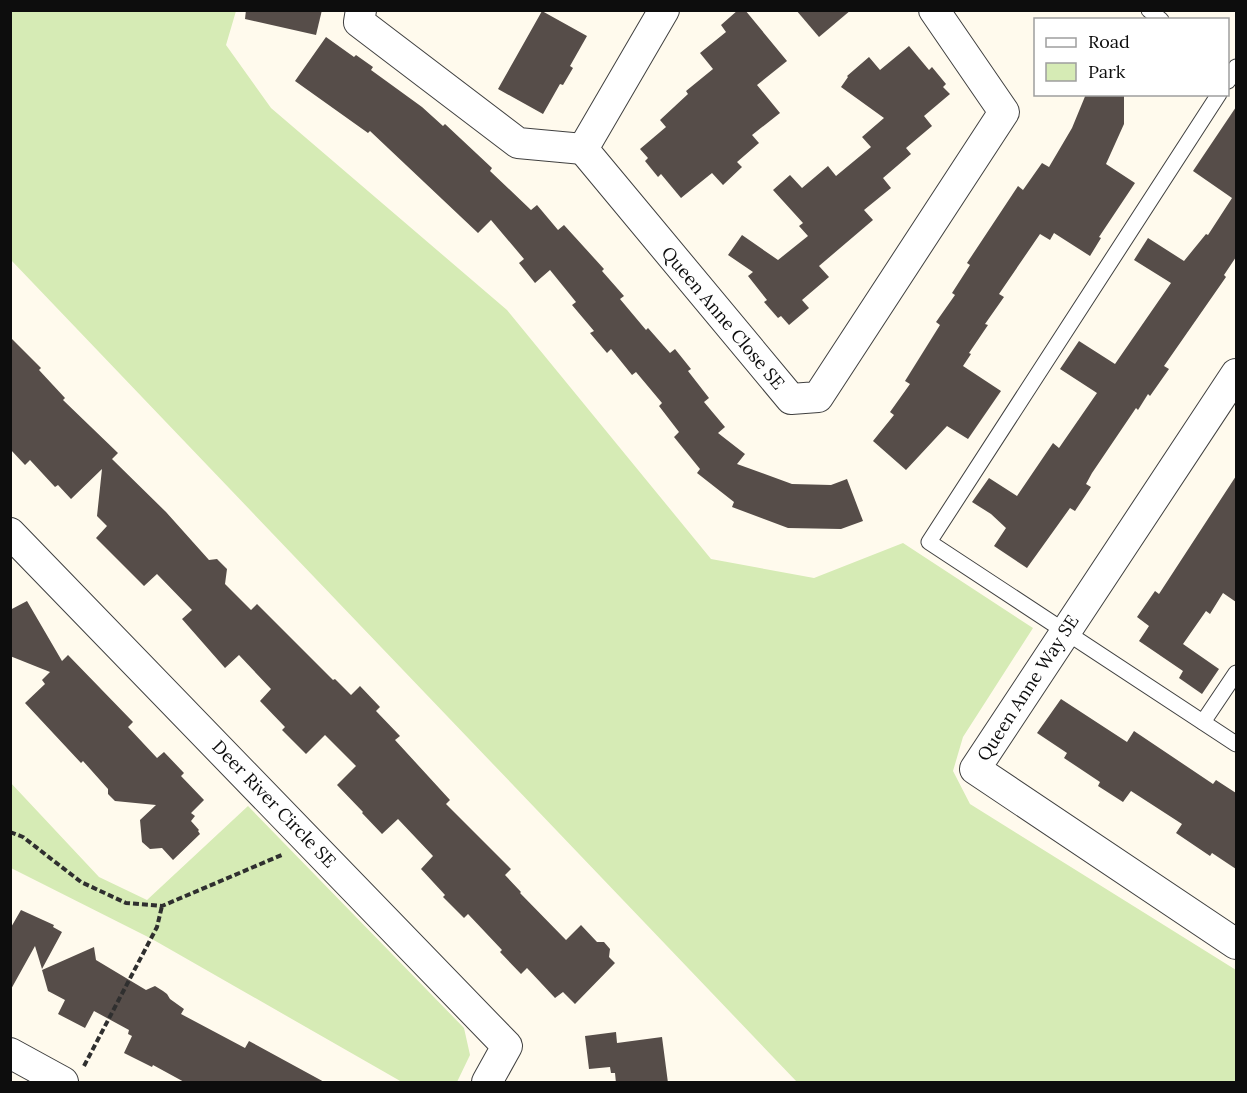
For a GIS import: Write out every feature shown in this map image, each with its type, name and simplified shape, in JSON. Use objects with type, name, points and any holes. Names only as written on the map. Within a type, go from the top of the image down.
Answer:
[{"type":"street","points":[[361,10],[359,22],[518,143],[583,149],[664,10]]},
{"type":"street","name":"Queen Anne Close SE","points":[[583,149],[791,399],[818,397],[1004,112],[934,10]]},
{"type":"street","name":"Queen Anne Way SE","points":[[1236,374],[975,769],[1236,944]]},
{"type":"street","name":"Deer River Circle SE","points":[[10,533],[507,1046],[487,1083]]},
{"type":"street","points":[[10,1053],[72,1077]]},
{"type":"lane","points":[[1218,96],[929,542],[1236,744]]},
{"type":"lane","points":[[1203,722],[1236,673]]},
{"type":"path","points":[[10,832],[23,837],[81,882],[126,903],[162,906],[290,852],[305,836]]},
{"type":"path","points":[[72,1077],[157,927],[162,906]]},
{"type":"green space","points":[[11,10],[236,11],[226,45],[271,108],[507,310],[711,559],[814,578],[903,543],[1033,628],[963,737],[953,771],[970,804],[1236,970],[1236,1082],[797,1082],[11,260]]},
{"type":"green space","points":[[10,782],[99,877],[147,900],[248,806],[464,1028],[470,1055],[457,1082],[402,1082],[152,939],[11,868]]},
{"type":"building","points":[[246,10],[322,10],[316,35],[245,19]]},
{"type":"building","points":[[738,10],[745,10],[787,61],[757,85],[780,113],[752,135],[759,143],[737,162],[742,167],[723,185],[712,173],[681,198],[661,174],[658,177],[645,161],[648,158],[640,149],[666,127],[660,120],[688,94],[686,91],[713,69],[700,53],[726,32],[721,25]]},
{"type":"building","points":[[796,10],[851,10],[819,37]]},
{"type":"building","points":[[542,11],[587,36],[570,66],[573,68],[563,85],[560,84],[543,114],[498,89]]},
{"type":"building","points":[[326,37],[373,67],[371,70],[422,107],[443,126],[445,124],[492,168],[490,171],[531,210],[537,205],[558,230],[564,225],[604,269],[602,271],[624,296],[620,299],[646,330],[648,328],[670,353],[675,349],[691,369],[688,371],[709,398],[704,402],[725,427],[718,433],[745,454],[737,464],[792,484],[831,485],[847,479],[863,521],[841,529],[788,528],[732,507],[734,502],[697,473],[700,469],[674,437],[679,432],[659,406],[662,403],[636,372],[632,375],[611,349],[607,353],[590,333],[594,331],[572,305],[576,302],[550,270],[535,283],[519,263],[524,259],[491,220],[478,233],[370,131],[368,133],[295,81]]},
{"type":"building","points":[[909,46],[929,70],[932,67],[946,84],[943,87],[950,94],[924,116],[932,126],[906,148],[911,154],[883,178],[891,188],[864,210],[873,220],[819,266],[829,277],[802,300],[809,308],[789,325],[781,316],[778,318],[764,302],[767,300],[748,276],[753,272],[728,255],[742,235],[778,260],[808,236],[799,226],[803,223],[773,190],[790,175],[802,188],[828,166],[836,176],[871,147],[862,137],[884,118],[841,87],[847,76],[869,57],[880,70]]},
{"type":"building","points":[[1085,96],[1124,96],[1124,124],[1106,164],[1135,183],[1099,237],[1101,238],[1090,256],[1054,233],[1050,240],[1040,234],[999,294],[1004,297],[985,324],[988,325],[963,366],[1001,391],[968,439],[947,426],[906,470],[873,441],[894,415],[890,412],[910,384],[905,381],[940,325],[936,322],[955,295],[952,293],[970,265],[967,263],[1018,186],[1023,190],[1042,163],[1049,167],[1072,128]]},
{"type":"building","points":[[1236,107],[1236,257],[1224,275],[1226,277],[1164,366],[1169,369],[1150,396],[1148,394],[1138,410],[1136,408],[1092,473],[1086,484],[1091,487],[1075,511],[1070,508],[1027,568],[994,546],[1006,528],[991,514],[972,502],[989,478],[1017,496],[1053,443],[1059,448],[1097,393],[1060,369],[1079,341],[1115,364],[1171,283],[1134,260],[1148,238],[1184,261],[1206,234],[1208,235],[1232,198],[1193,171]]},
{"type":"building","points":[[10,337],[41,368],[39,370],[65,398],[63,400],[118,453],[112,459],[166,512],[209,560],[217,559],[227,569],[225,584],[251,610],[257,604],[333,680],[335,679],[351,695],[360,686],[380,707],[376,711],[400,736],[395,740],[450,800],[446,804],[511,869],[505,875],[566,940],[581,925],[597,942],[604,942],[610,949],[609,957],[615,963],[575,1004],[563,992],[555,998],[527,968],[521,974],[468,914],[464,918],[443,897],[445,895],[421,869],[433,856],[398,819],[382,834],[362,813],[337,785],[356,766],[325,735],[306,754],[282,730],[285,727],[260,701],[271,689],[239,655],[225,668],[182,619],[192,610],[157,574],[144,586],[96,538],[107,526],[97,516],[102,469],[71,499],[58,485],[55,487],[30,460],[25,465],[10,449]]},
{"type":"building","points":[[1236,476],[1236,602],[1223,593],[1210,614],[1206,611],[1183,644],[1219,669],[1202,694],[1179,678],[1183,671],[1139,641],[1149,626],[1137,617],[1155,591],[1159,594]]},
{"type":"building","points":[[27,601],[62,661],[68,655],[133,722],[128,727],[157,758],[164,752],[184,773],[181,776],[204,800],[191,813],[195,816],[191,821],[200,834],[173,860],[162,848],[150,849],[142,842],[140,820],[156,805],[115,801],[108,794],[108,789],[83,761],[81,763],[25,703],[45,684],[42,680],[50,672],[10,656],[10,610]]},
{"type":"building","points":[[1061,699],[1127,742],[1134,731],[1213,784],[1216,780],[1236,793],[1236,869],[1212,853],[1210,856],[1176,833],[1182,824],[1131,791],[1123,802],[1098,786],[1100,782],[1064,758],[1067,753],[1037,733]]},
{"type":"building","points":[[21,910],[54,925],[53,927],[62,932],[42,969],[35,946],[10,991],[10,929]]},
{"type":"building","points":[[94,947],[96,960],[146,990],[155,986],[163,991],[184,1009],[181,1014],[245,1048],[249,1041],[326,1083],[186,1083],[153,1065],[152,1067],[124,1053],[132,1036],[128,1034],[129,1030],[94,1011],[85,1028],[58,1014],[65,1000],[48,991],[42,970]]},
{"type":"building","points":[[616,1032],[617,1043],[662,1037],[668,1083],[616,1083],[615,1073],[611,1073],[610,1067],[589,1069],[585,1036]]}]
